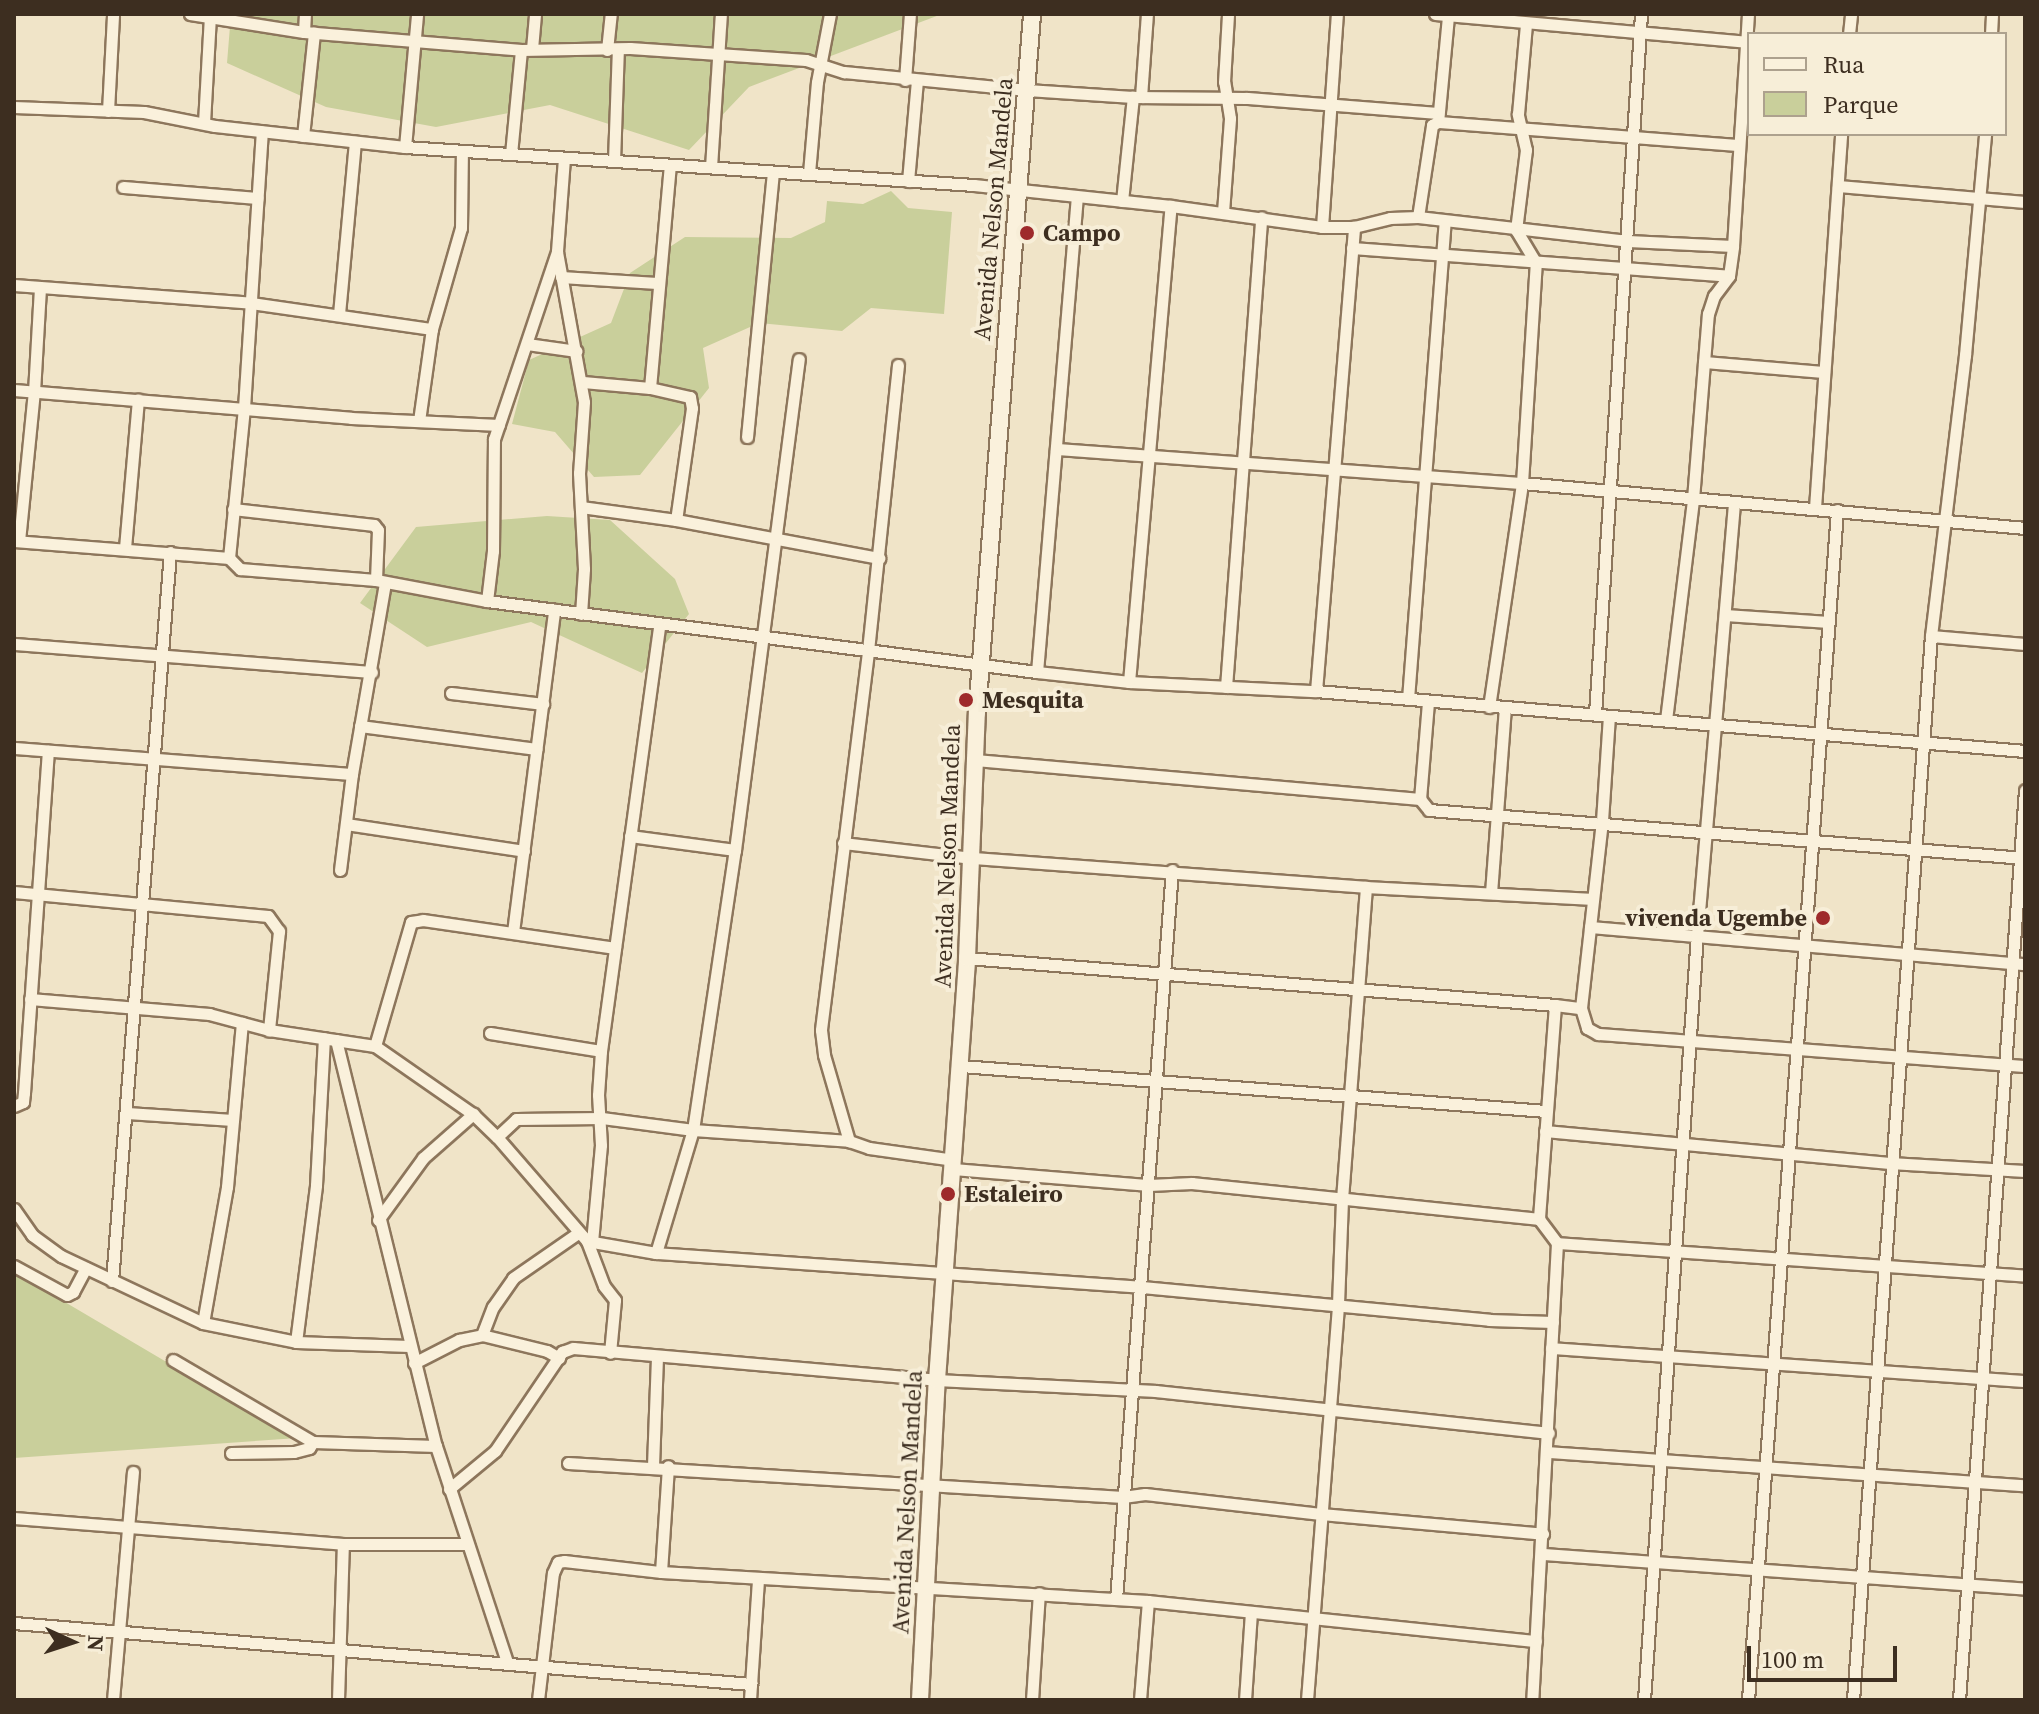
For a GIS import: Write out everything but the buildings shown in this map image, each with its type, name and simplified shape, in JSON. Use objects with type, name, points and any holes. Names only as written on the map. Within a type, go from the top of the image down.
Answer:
[{"type":"street","points":[[108,111],[113,14]]},
{"type":"street","points":[[190,14],[309,32],[415,42],[526,49],[719,52],[911,80],[1137,97],[1225,96],[1332,104],[1522,129],[1738,145]]},
{"type":"street","points":[[303,136],[309,32],[305,14]]},
{"type":"street","points":[[405,147],[417,14]]},
{"type":"street","points":[[511,154],[526,49],[535,14]]},
{"type":"street","points":[[611,14],[614,161]]},
{"type":"street","points":[[711,167],[721,14]]},
{"type":"street","points":[[809,173],[830,14]]},
{"type":"street","points":[[908,181],[910,14]]},
{"type":"street","name":"Avenida Nelson Mandela","points":[[920,1700],[937,1380],[961,1066],[981,666],[1032,14]]},
{"type":"street","points":[[1122,201],[1147,14]]},
{"type":"street","points":[[1223,212],[1230,118],[1225,96],[1228,14]]},
{"type":"street","points":[[1322,227],[1337,14]]},
{"type":"street","points":[[1595,714],[1641,14]]},
{"type":"street","points":[[1666,720],[1693,499],[1708,314],[1714,296],[1729,276],[1733,246],[1748,14]]},
{"type":"street","points":[[1418,217],[1432,125],[1438,117],[1440,15],[1746,42]]},
{"type":"street","points":[[204,123],[217,16]]},
{"type":"street","points":[[1489,707],[1522,483],[1536,263],[1516,230],[1526,150],[1518,114],[1533,21]]},
{"type":"street","points":[[14,107],[170,115],[262,132],[405,147],[1019,190],[1223,212],[1322,227],[1354,227],[1390,218],[1418,217],[1445,223],[1628,241],[1733,246]]},
{"type":"street","points":[[229,558],[244,408],[262,132]]},
{"type":"street","points":[[1815,508],[1841,136]]},
{"type":"street","points":[[1853,1700],[1931,636],[1982,198],[1985,136]]},
{"type":"street","points":[[339,314],[355,142]]},
{"type":"street","points":[[419,421],[432,329],[459,237],[462,151]]},
{"type":"street","points":[[487,601],[493,551],[492,461],[499,425],[557,252],[564,158]]},
{"type":"street","points":[[650,388],[657,283],[670,165]]},
{"type":"street","points":[[747,437],[773,172]]},
{"type":"street","points":[[1838,186],[2025,202]]},
{"type":"street","points":[[123,187],[258,198]]},
{"type":"street","points":[[1037,672],[1077,197]]},
{"type":"street","points":[[1129,682],[1171,206]]},
{"type":"street","points":[[1226,687],[1261,217]]},
{"type":"street","points":[[1408,699],[1445,223]]},
{"type":"street","points":[[1316,691],[1354,227]]},
{"type":"street","points":[[1352,248],[1442,252],[1536,263],[1729,276]]},
{"type":"street","points":[[557,252],[583,382],[581,507],[584,569],[581,614]]},
{"type":"street","points":[[548,279],[564,277],[657,283]]},
{"type":"street","points":[[14,285],[251,303],[432,329]]},
{"type":"street","points":[[40,287],[34,392],[16,541],[229,558],[240,569],[381,582],[487,601],[659,625],[1129,682],[1316,691],[2025,751]]},
{"type":"street","points":[[527,344],[577,351]]},
{"type":"street","points":[[656,1253],[693,1130],[735,850],[799,359]]},
{"type":"street","points":[[1704,362],[1824,372]]},
{"type":"street","points":[[849,1141],[824,1055],[821,1030],[879,558],[898,365]]},
{"type":"street","points":[[583,382],[685,394],[692,402],[676,520]]},
{"type":"street","points":[[14,390],[499,425]]},
{"type":"street","points":[[125,548],[138,400]]},
{"type":"street","points":[[1056,449],[1522,483],[2025,528]]},
{"type":"street","points":[[1644,1700],[1689,1041],[1734,503]]},
{"type":"street","points":[[581,507],[676,520],[879,558]]},
{"type":"street","points":[[233,509],[374,525],[378,530],[381,582],[372,672],[352,774],[340,870]]},
{"type":"street","points":[[1748,1700],[1776,1363],[1780,1257],[1837,510]]},
{"type":"street","points":[[112,1281],[170,552]]},
{"type":"street","points":[[513,932],[554,610]]},
{"type":"street","points":[[1725,615],[1829,622]]},
{"type":"street","points":[[586,1239],[602,1118],[598,1095],[601,1051],[659,625]]},
{"type":"street","points":[[1931,636],[2025,644]]},
{"type":"street","points":[[14,644],[372,672]]},
{"type":"street","points":[[451,693],[543,704]]},
{"type":"street","points":[[1428,702],[1420,799],[1429,810],[1602,821],[2023,857]]},
{"type":"street","points":[[1491,893],[1505,708]]},
{"type":"street","points":[[1609,716],[1602,821],[1581,1008],[1587,1028],[1598,1034],[2025,1066]]},
{"type":"street","points":[[360,726],[537,749]]},
{"type":"street","points":[[14,748],[352,774]]},
{"type":"street","points":[[14,1106],[23,1102],[24,1093],[48,751]]},
{"type":"street","points":[[975,760],[1420,799]]},
{"type":"street","points":[[1959,1700],[2005,1064],[2020,963],[2025,790]]},
{"type":"street","points":[[346,824],[524,851]]},
{"type":"street","points":[[630,836],[735,850]]},
{"type":"street","points":[[843,843],[972,858],[1172,870],[1366,887],[1593,899]]},
{"type":"street","points":[[1116,1599],[1172,870]]},
{"type":"street","points":[[1307,1700],[1366,887]]},
{"type":"street","points":[[14,892],[142,907],[253,914],[274,920],[279,931],[269,1030]]},
{"type":"street","points":[[375,1046],[411,922],[423,920],[615,948]]},
{"type":"street","points":[[1590,927],[1909,951],[2020,963]]},
{"type":"street","points":[[967,958],[1581,1008]]},
{"type":"street","points":[[30,999],[209,1014],[269,1030],[375,1046],[473,1114],[586,1239],[600,1278],[615,1300],[610,1353]]},
{"type":"street","points":[[1532,1700],[1548,1452],[1557,1243],[1539,1219],[1555,1005]]},
{"type":"street","points":[[203,1323],[227,1187],[242,1023]]},
{"type":"street","points":[[490,1033],[601,1051]]},
{"type":"street","points":[[330,1039],[436,1446],[507,1662]]},
{"type":"street","points":[[296,1342],[330,1039]]},
{"type":"street","points":[[961,1066],[1546,1111]]},
{"type":"street","points":[[127,1113],[233,1120]]},
{"type":"street","points":[[378,1220],[430,1151],[473,1114]]},
{"type":"street","points":[[497,1137],[516,1119],[602,1118],[693,1130],[849,1141],[954,1165],[1149,1185],[1192,1183],[1539,1219]]},
{"type":"street","points":[[1545,1131],[1890,1163],[2025,1171]]},
{"type":"street","points":[[14,1209],[39,1242],[112,1281],[203,1323],[296,1342],[409,1346]]},
{"type":"street","points":[[482,1335],[493,1307],[513,1278],[586,1239],[656,1253],[1142,1287],[1489,1320],[1553,1322]]},
{"type":"street","points":[[1557,1243],[2025,1276]]},
{"type":"street","points":[[14,1266],[67,1295],[73,1292],[86,1268]]},
{"type":"street","points":[[414,1363],[459,1340],[482,1335],[547,1351],[559,1358]]},
{"type":"street","points":[[449,1489],[495,1451],[559,1358],[566,1349],[573,1348],[657,1358],[937,1380],[1133,1390],[1549,1433]]},
{"type":"street","points":[[1551,1348],[1667,1353],[2025,1381]]},
{"type":"street","points":[[653,1466],[657,1358]]},
{"type":"street","points":[[173,1360],[313,1442],[436,1446]]},
{"type":"street","points":[[231,1453],[294,1452],[309,1448],[313,1442]]},
{"type":"street","points":[[1548,1452],[2025,1485]]},
{"type":"street","points":[[568,1463],[668,1466],[1123,1497],[1172,1496],[1321,1514],[1543,1534]]},
{"type":"street","points":[[661,1572],[668,1466]]},
{"type":"street","points":[[113,1700],[133,1472]]},
{"type":"street","points":[[14,1518],[343,1544],[466,1544]]},
{"type":"street","points":[[338,1700],[343,1544]]},
{"type":"street","points":[[1542,1554],[2025,1589]]},
{"type":"street","points":[[538,1700],[546,1613],[558,1562],[661,1572],[1148,1601],[1536,1641]]},
{"type":"street","points":[[750,1700],[758,1578]]},
{"type":"street","points":[[1032,1700],[1039,1593]]},
{"type":"street","points":[[1140,1700],[1148,1601]]},
{"type":"street","points":[[1245,1700],[1251,1612]]},
{"type":"street","points":[[14,1623],[751,1684]]},
{"type":"green space","points":[[231,14],[942,14],[749,87],[689,150],[550,105],[436,127],[326,107],[227,63]]},
{"type":"green space","points":[[891,191],[908,208],[952,212],[944,314],[871,308],[842,331],[759,323],[703,348],[709,388],[640,475],[594,477],[555,432],[512,424],[529,360],[611,323],[630,273],[685,237],[791,238],[825,222],[827,201],[863,204]]},
{"type":"green space","points":[[547,516],[610,520],[675,579],[689,614],[642,673],[531,622],[427,647],[360,603],[416,527]]},
{"type":"green space","points":[[14,1272],[219,1393],[298,1438],[14,1458]]},
{"type":"place","name":"Campo","points":[[1027,233]]},
{"type":"place","name":"Mesquita","points":[[966,700]]},
{"type":"place","name":"vivenda Ugembe","points":[[1823,918]]},
{"type":"place","name":"Estaleiro","points":[[948,1194]]}]
